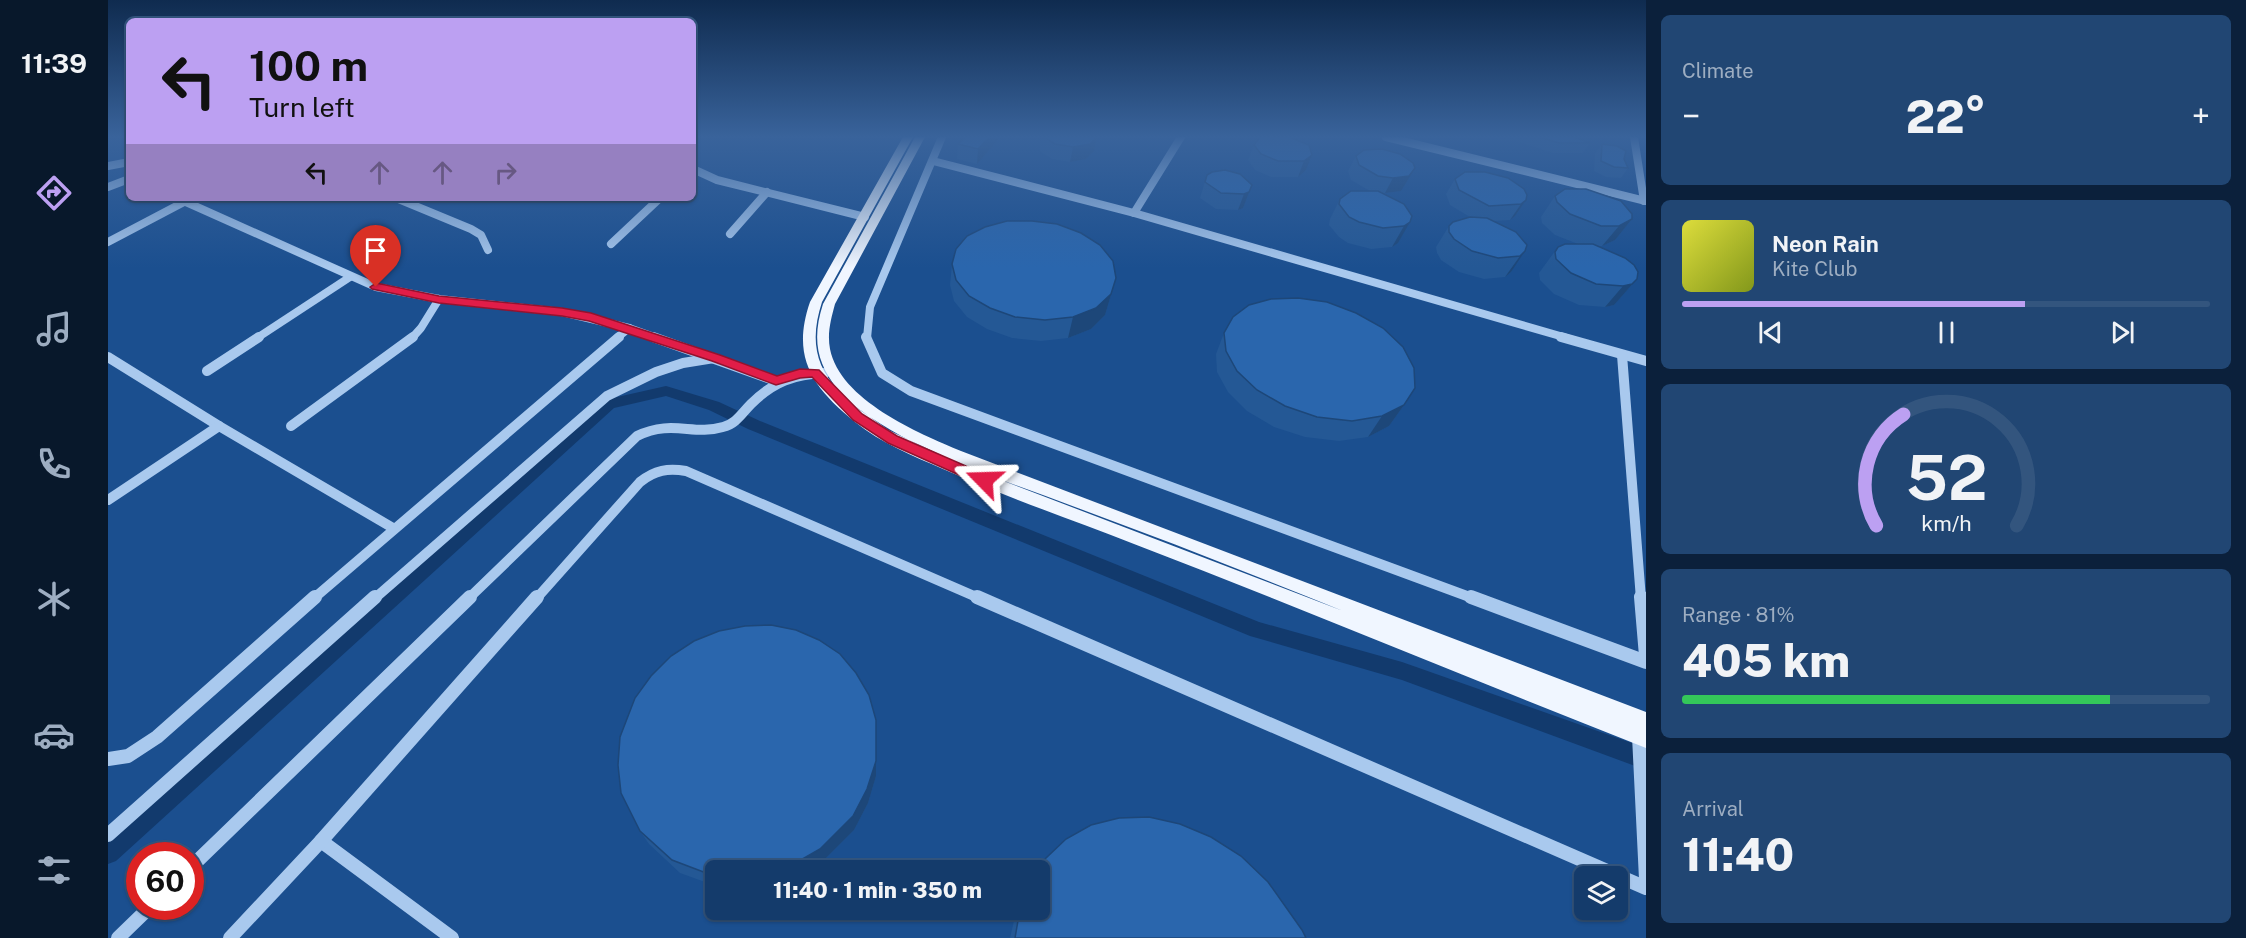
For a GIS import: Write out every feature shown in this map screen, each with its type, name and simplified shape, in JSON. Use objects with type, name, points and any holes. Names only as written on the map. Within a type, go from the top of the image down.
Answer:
[{"type":"main road","points":[[884,181],[816,302],[808,321],[806,344],[823,373],[858,417],[892,439],[963,472],[1420,641],[1642,735]]},
{"type":"main road","points":[[823,373],[822,322],[829,304],[896,181]]},
{"type":"lane","points":[[108,187],[124,181]]},
{"type":"lane","points":[[720,181],[865,217]]},
{"type":"lane","points":[[924,181],[870,307],[867,321],[866,336],[882,372],[891,379],[922,396],[1646,663]]},
{"type":"lane","points":[[1009,181],[1134,213],[1646,361]]},
{"type":"lane","points":[[1134,213],[1154,181]]},
{"type":"lane","points":[[1567,181],[1645,201],[1642,181]]},
{"type":"lane","points":[[730,234],[767,192]]},
{"type":"lane","points":[[108,242],[178,201]]},
{"type":"lane","points":[[182,201],[376,287],[439,299],[562,312],[629,328],[776,381]]},
{"type":"lane","points":[[400,201],[471,229],[481,235],[488,250]]},
{"type":"lane","points":[[611,244],[657,201]]},
{"type":"lane","points":[[207,371],[350,277]]},
{"type":"lane","points":[[291,426],[410,340],[439,299]]},
{"type":"lane","points":[[108,759],[112,760],[133,753],[158,737],[393,528],[629,328]]},
{"type":"lane","points":[[1622,355],[1646,656]]},
{"type":"lane","points":[[108,357],[219,426],[393,528]]},
{"type":"lane","points":[[108,835],[476,508],[599,402],[628,384],[656,372],[683,363],[716,358]]},
{"type":"lane","points":[[204,854],[637,436],[648,429],[661,426],[719,428],[731,424],[776,381],[800,374],[823,373]]},
{"type":"lane","points":[[108,500],[219,426]]},
{"type":"lane","points":[[230,938],[321,841],[640,482],[652,472],[670,468],[686,471],[1646,888]]},
{"type":"lane","points":[[1642,735],[1641,774],[1646,879]]},
{"type":"lane","points":[[321,841],[452,938]]},
{"type":"lane","points":[[118,938],[137,920]]},
{"type":"building","points":[[1247,181],[1252,185],[1249,192],[1244,194],[1221,193],[1205,182]]},
{"type":"building","points":[[1456,181],[1512,181],[1524,189],[1527,195],[1526,200],[1521,204],[1489,206],[1459,190]]},
{"type":"building","points":[[1565,189],[1586,189],[1621,201],[1632,214],[1632,219],[1619,226],[1601,226],[1570,214],[1557,202],[1555,196]]},
{"type":"building","points":[[1351,191],[1378,191],[1404,204],[1412,216],[1410,222],[1404,226],[1383,228],[1349,217],[1339,204],[1340,199]]},
{"type":"building","points":[[1470,217],[1487,218],[1516,232],[1527,245],[1525,251],[1520,256],[1498,258],[1472,251],[1454,239],[1449,232],[1449,226],[1453,222]]},
{"type":"building","points":[[1007,221],[1057,224],[1081,233],[1100,245],[1113,261],[1116,278],[1111,294],[1096,308],[1073,317],[1045,320],[1015,317],[990,308],[969,296],[956,280],[952,264],[956,249],[967,236],[985,227]]},
{"type":"building","points":[[1565,244],[1593,244],[1625,258],[1634,265],[1638,272],[1637,279],[1632,284],[1623,286],[1596,284],[1571,273],[1556,259],[1555,252],[1558,247]]},
{"type":"building","points":[[1298,298],[1327,302],[1356,313],[1383,328],[1403,347],[1414,368],[1415,388],[1404,405],[1382,416],[1352,421],[1317,417],[1285,406],[1257,390],[1237,371],[1226,351],[1224,333],[1233,317],[1249,305],[1271,299]]},
{"type":"building","points":[[771,625],[796,630],[819,640],[840,654],[856,673],[869,695],[876,720],[876,761],[867,789],[853,816],[820,849],[801,860],[705,860],[705,873],[672,860],[640,831],[621,793],[618,765],[620,737],[635,698],[651,676],[671,656],[694,641],[719,631],[745,626]]},
{"type":"building","points":[[1149,817],[1180,824],[1211,837],[1241,856],[1268,882],[1306,938],[1015,938],[1018,920],[1050,920],[1050,860],[1045,859],[1066,839],[1091,825],[1119,818]]},
{"type":"waterway","points":[[108,853],[609,404],[666,391],[714,406],[754,425],[1257,630],[1402,671],[1646,759]]},
{"type":"route","points":[[376,287],[439,299],[591,317],[716,358],[776,381],[787,376],[815,373],[858,417],[892,439],[984,480]]}]
